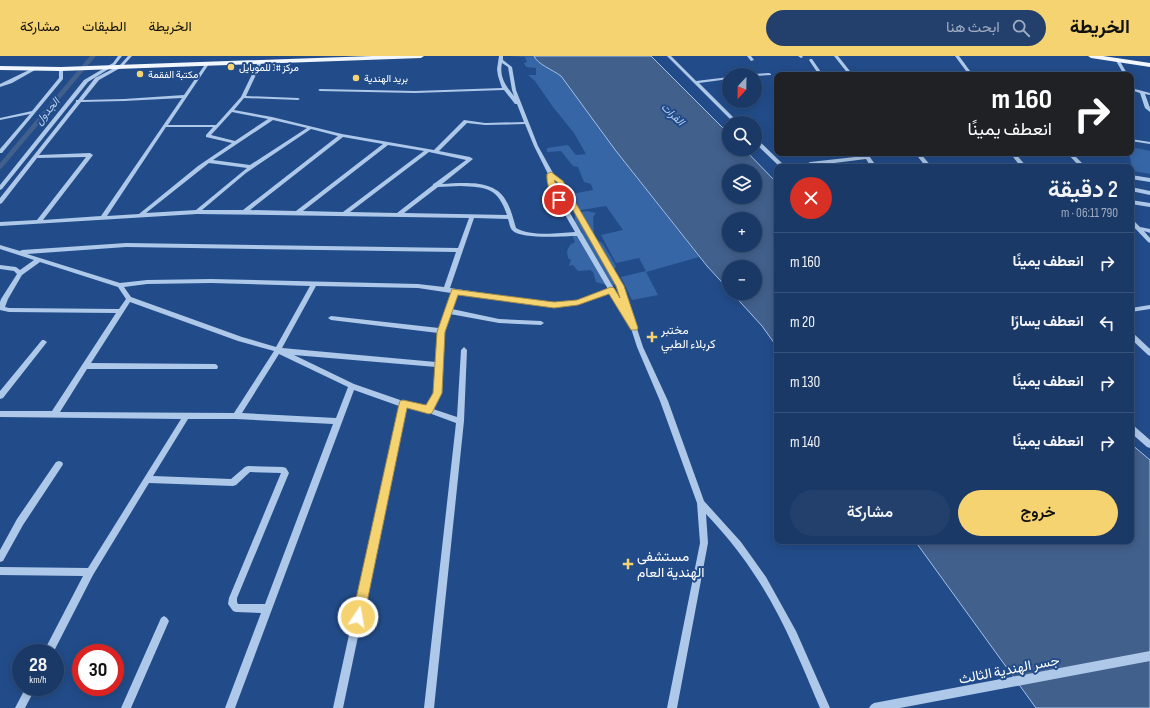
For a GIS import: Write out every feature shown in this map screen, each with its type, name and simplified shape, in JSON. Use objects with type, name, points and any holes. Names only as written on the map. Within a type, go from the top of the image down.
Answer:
[{"type":"main road","points":[[0,64],[72,67],[340,56]]},
{"type":"main road","points":[[117,65],[207,64],[262,59],[421,56]]},
{"type":"main road","points":[[1091,56],[1118,57],[1150,62]]},
{"type":"main road","points":[[1118,57],[1150,65]]},
{"type":"main road","points":[[0,68],[32,70],[72,67]]},
{"type":"street","points":[[0,188],[86,81],[117,65],[120,56]]},
{"type":"street","points":[[0,202],[78,101],[97,79],[130,56]]},
{"type":"street","points":[[669,56],[731,116]]},
{"type":"street","points":[[749,56],[752,60]]},
{"type":"street","points":[[836,56],[848,72]]},
{"type":"street","points":[[958,56],[969,72]]},
{"type":"street","points":[[1118,57],[1125,72]]},
{"type":"street","points":[[236,143],[208,136],[243,97],[262,59]]},
{"type":"street","points":[[522,111],[514,90],[510,67],[502,59],[499,68],[502,85],[515,99],[528,123],[536,146],[551,174],[559,181],[620,286],[640,347],[664,401],[701,503],[704,543],[672,708]]},
{"type":"street","points":[[811,60],[819,72]]},
{"type":"street","points":[[103,217],[207,64]]},
{"type":"street","points":[[0,152],[2,147],[34,112],[61,78],[61,69]]},
{"type":"street","points":[[0,86],[32,70]]},
{"type":"street","points":[[762,74],[769,74]]},
{"type":"street","points":[[695,82],[722,79]]},
{"type":"street","points":[[320,90],[415,92],[505,89]]},
{"type":"street","points":[[1134,90],[1150,94]]},
{"type":"street","points":[[1142,92],[1147,108],[1150,111]]},
{"type":"street","points":[[78,101],[186,96]]},
{"type":"street","points":[[243,97],[298,99]]},
{"type":"street","points":[[231,111],[272,118],[342,135],[470,159],[398,215]]},
{"type":"street","points":[[0,119],[34,112]]},
{"type":"street","points":[[141,215],[179,183],[209,161],[253,133],[272,118]]},
{"type":"street","points":[[435,152],[466,121],[485,124],[528,123]]},
{"type":"street","points":[[164,126],[218,126]]},
{"type":"street","points":[[197,212],[251,167],[311,127]]},
{"type":"street","points":[[244,212],[342,135]]},
{"type":"street","points":[[1134,140],[1150,143]]},
{"type":"street","points":[[297,213],[387,143]]},
{"type":"street","points":[[762,147],[781,164]]},
{"type":"street","points":[[344,214],[428,150]]},
{"type":"street","points":[[36,157],[90,155],[39,221]]},
{"type":"street","points":[[810,164],[859,156]]},
{"type":"street","points":[[920,156],[926,164]]},
{"type":"street","points":[[1015,156],[1021,164]]},
{"type":"street","points":[[1073,156],[1080,164]]},
{"type":"street","points":[[209,161],[251,167]]},
{"type":"street","points":[[551,174],[550,182],[552,189],[634,328]]},
{"type":"street","points":[[1134,177],[1150,180]]},
{"type":"street","points":[[435,186],[484,186],[494,189],[501,196],[516,232],[532,234],[579,234]]},
{"type":"street","points":[[1134,190],[1150,193]]},
{"type":"street","points":[[1134,202],[1150,205]]},
{"type":"street","points":[[0,224],[197,212],[510,217]]},
{"type":"street","points":[[446,290],[472,216]]},
{"type":"street","points":[[1134,224],[1150,242]]},
{"type":"street","points":[[1137,228],[1150,230]]},
{"type":"street","points":[[18,253],[126,244],[460,250]]},
{"type":"street","points":[[0,246],[39,260],[120,285],[147,282],[211,281],[418,286],[554,305],[578,302],[611,290]]},
{"type":"street","points":[[39,260],[20,274],[16,284],[3,301],[1,308],[9,310],[121,310]]},
{"type":"street","points":[[0,267],[16,269],[20,274]]},
{"type":"street","points":[[236,416],[278,350],[314,283]]},
{"type":"street","points":[[120,285],[129,299],[278,350],[352,386],[403,404],[429,410],[460,421]]},
{"type":"street","points":[[429,410],[438,393],[441,332],[455,291]]},
{"type":"street","points":[[54,414],[129,299]]},
{"type":"street","points":[[1134,310],[1150,307]]},
{"type":"street","points":[[448,311],[499,321],[541,323]]},
{"type":"street","points":[[332,318],[441,332]]},
{"type":"street","points":[[1134,339],[1150,353]]},
{"type":"street","points":[[0,396],[4,387],[44,342]]},
{"type":"street","points":[[278,350],[440,365]]},
{"type":"street","points":[[428,708],[460,421],[464,350]]},
{"type":"street","points":[[85,366],[215,367]]},
{"type":"street","points":[[230,708],[352,386]]},
{"type":"street","points":[[338,708],[403,404]]},
{"type":"street","points":[[0,414],[236,416],[338,421]]},
{"type":"street","points":[[53,644],[90,572],[186,416]]},
{"type":"street","points":[[1134,431],[1150,445]]},
{"type":"street","points":[[0,558],[20,522],[59,464]]},
{"type":"street","points":[[147,479],[233,483],[248,469],[283,470],[285,473],[233,598],[232,604],[236,608],[268,609]]},
{"type":"street","points":[[701,503],[737,543],[770,591],[785,618],[825,708]]},
{"type":"street","points":[[0,571],[90,572]]},
{"type":"street","points":[[126,708],[164,621]]},
{"type":"street","name":"جسر الهندية الثالث","points":[[874,708],[1150,656]]},
{"type":"street","points":[[20,708],[26,696]]},
{"type":"shaded area","points":[[510,56],[534,56],[542,64],[561,76],[616,151],[699,257],[646,272],[658,295],[632,300],[621,277],[646,271],[639,258],[616,263],[601,235],[623,230],[606,206],[575,211],[566,195],[593,190],[591,184],[584,182],[578,167],[573,166],[561,151],[547,152],[547,148],[568,145],[576,155],[586,154],[574,133],[553,107],[535,81],[528,75],[536,75],[536,68],[526,67],[524,63],[527,62],[525,57]]},
{"type":"shaded area","points":[[1134,148],[1150,151],[1150,174],[1134,171],[1134,164],[1131,164],[1130,156],[1134,156]]},
{"type":"shaded area","points":[[587,211],[596,213],[593,217],[594,237],[603,244],[616,266],[613,272],[616,278],[613,287],[596,282],[593,272],[590,270],[578,271],[573,265],[569,266],[571,260],[568,258],[567,251],[570,245],[575,242],[572,235],[583,233],[575,222],[575,213]]},
{"type":"water","name":"الفرات","points":[[534,56],[651,56],[722,127],[722,156],[751,156],[759,164],[722,164],[722,204],[762,204],[762,168],[774,180],[774,343],[762,326],[738,300],[762,300],[762,260],[722,260],[722,282],[707,266],[616,151],[561,76],[542,64]]},
{"type":"water","points":[[1134,447],[1150,460],[1150,708],[1036,708],[917,544],[1134,544]]},
{"type":"waterway","name":"الجدول","points":[[0,167],[93,56]]},
{"type":"place","name":"مركز #1 للموبايل","points":[[231,67]]},
{"type":"place","name":"مكتبة الفقمة","points":[[140,74]]},
{"type":"place","name":"بريد الهندية","points":[[356,78]]},
{"type":"place","name":"مختبر كربلاء الطبي","points":[[652,337]]},
{"type":"place","name":"مستشفى الهندية العام","points":[[628,564]]},
{"type":"route","points":[[358,617],[403,404],[429,410],[438,393],[441,332],[455,291],[554,305],[578,302],[611,290],[634,328],[620,286],[559,181],[551,174],[550,182],[552,189],[559,200]]}]
